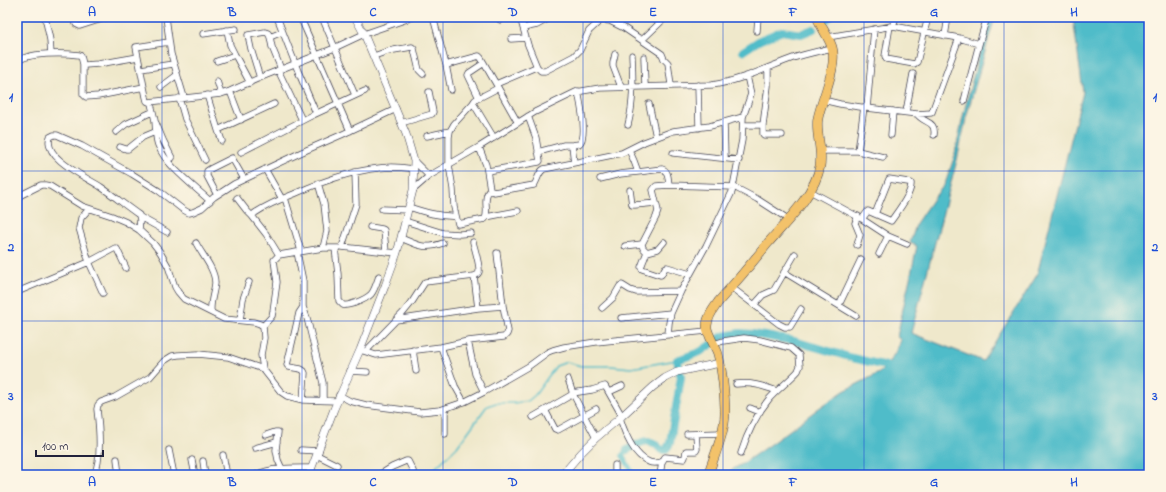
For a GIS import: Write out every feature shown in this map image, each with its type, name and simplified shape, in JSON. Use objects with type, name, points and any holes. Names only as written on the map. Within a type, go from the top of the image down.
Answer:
[{"type":"highway","points":[[708,475],[722,433],[725,413],[720,363],[706,326],[712,311],[719,301],[810,191],[816,180],[820,166],[817,128],[818,119],[832,68],[833,56],[832,48],[817,18]]},
{"type":"street","points":[[46,17],[51,54]]},
{"type":"street","points":[[74,17],[76,24],[80,26],[108,17]]},
{"type":"street","points":[[166,17],[173,64],[177,75],[185,119],[205,160]]},
{"type":"street","points":[[277,17],[316,113]]},
{"type":"street","points":[[256,475],[265,471],[282,469],[310,472],[338,398],[350,371],[363,350],[397,253],[413,190],[414,160],[396,109],[374,56],[355,17]]},
{"type":"street","points":[[151,103],[221,94],[334,48],[364,34],[413,17]]},
{"type":"street","points":[[433,17],[451,90]]},
{"type":"street","points":[[520,17],[537,67],[543,72],[574,56],[580,50],[589,31],[600,19],[610,21],[624,28],[662,54],[668,63],[671,85]]},
{"type":"street","points":[[523,28],[537,25],[552,17]]},
{"type":"street","points":[[757,31],[758,17]]},
{"type":"street","points":[[896,17],[892,26],[885,56],[886,59],[914,64],[917,62],[928,17]]},
{"type":"street","points":[[945,36],[948,17]]},
{"type":"street","points":[[964,101],[987,17]]},
{"type":"street","points":[[642,40],[664,19]]},
{"type":"street","points":[[302,21],[350,131]]},
{"type":"street","points":[[324,22],[355,95]]},
{"type":"street","points":[[825,33],[892,26],[959,38],[979,44]]},
{"type":"street","points":[[858,151],[866,107],[874,28]]},
{"type":"street","points":[[203,34],[236,29]]},
{"type":"street","points":[[227,30],[230,44],[250,83]]},
{"type":"street","points":[[260,78],[248,35],[265,32],[268,33],[270,37],[280,69],[302,120]]},
{"type":"street","points":[[270,37],[282,32]]},
{"type":"street","points":[[511,39],[526,38]]},
{"type":"street","points":[[823,100],[840,104],[917,114],[931,113],[959,38]]},
{"type":"street","points":[[169,42],[137,47],[136,50],[147,101],[151,103],[155,120],[172,158]]},
{"type":"street","points":[[374,56],[388,51],[412,47],[414,49],[419,70],[423,74]]},
{"type":"street","points":[[413,190],[429,176],[528,116],[555,101],[578,92],[600,88],[712,85],[725,83],[795,58],[832,48]]},
{"type":"street","points":[[17,62],[22,58],[51,54],[81,56],[83,64],[83,94],[86,97],[144,87]]},
{"type":"street","points":[[615,54],[613,66],[621,87]]},
{"type":"street","points":[[218,61],[235,55]]},
{"type":"street","points":[[628,125],[633,87],[632,55]]},
{"type":"street","points":[[446,65],[479,56],[518,123]]},
{"type":"street","points":[[83,64],[98,64],[138,57]]},
{"type":"street","points":[[644,57],[645,86]]},
{"type":"street","points":[[479,98],[468,75],[484,63]]},
{"type":"street","points":[[141,69],[173,64]]},
{"type":"street","points":[[518,211],[486,217],[484,220],[460,224],[457,223],[449,164],[448,137],[454,124],[479,98],[497,86],[501,81],[537,67]]},
{"type":"street","points":[[768,68],[768,86],[763,134],[782,135]]},
{"type":"street","points":[[906,112],[913,74]]},
{"type":"street","points":[[161,87],[177,75]]},
{"type":"street","points":[[668,336],[671,313],[681,291],[706,246],[734,187],[742,140],[744,117],[750,94],[747,76]]},
{"type":"street","points":[[217,81],[221,94]]},
{"type":"street","points":[[698,85],[699,128]]},
{"type":"street","points":[[230,91],[241,120]]},
{"type":"street","points":[[241,152],[316,113],[365,91]]},
{"type":"street","points":[[401,123],[432,114],[433,112],[429,92]]},
{"type":"street","points":[[538,152],[564,145],[580,143],[582,133],[582,116],[578,92]]},
{"type":"street","points":[[207,95],[222,141]]},
{"type":"street","points":[[473,103],[494,138]]},
{"type":"street","points":[[218,130],[274,104]]},
{"type":"street","points":[[649,104],[656,137]]},
{"type":"street","points":[[167,232],[140,217],[118,199],[62,163],[52,151],[49,143],[50,137],[57,135],[72,141],[108,160],[159,191],[189,213],[198,210],[224,190],[244,179],[396,109]]},
{"type":"street","points":[[891,135],[893,111]]},
{"type":"street","points":[[116,132],[126,124],[152,112]]},
{"type":"street","points":[[917,114],[921,119],[929,122],[933,126],[935,131],[934,135]]},
{"type":"street","points":[[488,171],[538,163],[540,160],[536,138],[528,116]]},
{"type":"street","points":[[486,217],[485,197],[488,192],[531,186],[536,183],[541,170],[617,154],[673,131],[699,128],[744,117]]},
{"type":"street","points":[[155,120],[155,132],[159,147],[173,167],[210,201]]},
{"type":"street","points":[[724,122],[725,158]]},
{"type":"street","points":[[743,125],[763,125]]},
{"type":"street","points":[[427,136],[450,131]]},
{"type":"street","points":[[120,147],[128,149],[143,137],[155,132]]},
{"type":"street","points":[[572,145],[574,163]]},
{"type":"street","points":[[479,147],[488,171],[489,184],[492,191]]},
{"type":"street","points":[[629,150],[638,172]]},
{"type":"street","points":[[820,151],[858,151],[883,157]]},
{"type":"street","points":[[673,153],[739,160]]},
{"type":"street","points":[[217,195],[207,176],[210,169],[232,158],[244,179]]},
{"type":"street","points":[[414,160],[429,176]]},
{"type":"street","points":[[252,216],[259,210],[283,198],[338,176],[392,167],[414,168]]},
{"type":"street","points":[[265,169],[283,198],[299,252],[303,281],[303,307],[323,383],[323,400]]},
{"type":"street","points":[[600,179],[620,174],[662,169],[667,172],[669,185]]},
{"type":"street","points":[[342,247],[356,204],[355,172]]},
{"type":"street","points":[[857,246],[860,235],[855,222],[868,211],[891,221],[909,192],[911,183],[889,179],[875,214]]},
{"type":"street","points":[[318,183],[324,204],[327,231],[324,248]]},
{"type":"street","points":[[17,197],[41,185],[50,186],[82,206],[112,216],[139,230],[160,252],[168,266],[175,287],[181,296],[186,300],[224,319],[254,322],[262,326],[264,338],[261,355],[263,369],[281,392],[287,396],[303,400],[338,398],[358,404],[420,412],[445,409],[484,392],[529,366],[548,352],[564,347],[596,342],[668,336],[723,341],[744,338],[760,340],[791,348],[799,355],[800,366],[793,376],[769,399],[760,412],[747,435],[741,453]]},
{"type":"street","points":[[642,244],[658,211],[654,188],[656,186],[734,187],[788,219]]},
{"type":"street","points":[[630,190],[632,205],[656,203]]},
{"type":"street","points":[[810,191],[860,217],[888,236],[907,244]]},
{"type":"street","points":[[237,198],[266,234],[279,255]]},
{"type":"street","points":[[382,209],[408,208],[448,216],[456,216]]},
{"type":"street","points":[[89,209],[80,218],[79,228],[89,262],[103,293]]},
{"type":"street","points":[[139,230],[140,217]]},
{"type":"street","points":[[405,221],[442,233],[471,233]]},
{"type":"street","points":[[370,227],[384,230],[386,252]]},
{"type":"street","points":[[879,254],[888,236]]},
{"type":"street","points":[[401,238],[424,247],[443,243]]},
{"type":"street","points":[[363,350],[396,320],[412,302],[425,282],[477,275],[478,272],[473,242]]},
{"type":"street","points":[[647,252],[658,249],[664,242]]},
{"type":"street","points":[[196,243],[214,276],[215,284],[211,302],[211,312]]},
{"type":"street","points":[[625,246],[642,244]]},
{"type":"street","points":[[642,244],[643,248],[647,252]]},
{"type":"street","points":[[262,326],[272,316],[277,282],[274,260],[279,255],[324,248],[342,247],[397,253]]},
{"type":"street","points":[[17,292],[89,262],[115,248],[126,268]]},
{"type":"street","points":[[335,248],[339,301],[343,305],[368,298],[375,288],[379,276]]},
{"type":"street","points":[[647,252],[641,267],[642,269],[662,275],[667,267],[690,274]]},
{"type":"street","points":[[363,350],[376,355],[504,336],[507,334],[508,331],[496,253]]},
{"type":"street","points":[[754,305],[764,295],[774,290],[795,254]]},
{"type":"street","points":[[839,305],[861,259]]},
{"type":"street","points":[[784,272],[856,316]]},
{"type":"street","points":[[474,276],[478,308]]},
{"type":"street","points":[[240,320],[243,299],[249,282]]},
{"type":"street","points":[[602,308],[613,298],[622,285],[636,292],[681,291]]},
{"type":"street","points":[[731,287],[779,324],[788,328],[790,328],[793,324],[802,309]]},
{"type":"street","points":[[396,320],[478,308],[503,306]]},
{"type":"street","points":[[303,307],[299,313],[287,365],[289,367],[302,370],[305,373],[303,400]]},
{"type":"street","points":[[621,318],[671,313]]},
{"type":"street","points":[[468,341],[475,374],[484,392]]},
{"type":"street","points":[[441,346],[455,386],[464,402]]},
{"type":"street","points":[[413,350],[416,371]]},
{"type":"street","points":[[94,475],[98,464],[98,405],[150,377],[164,361],[178,354],[204,354],[228,357],[263,369]]},
{"type":"street","points":[[562,475],[596,438],[665,378],[680,371],[720,363]]},
{"type":"street","points":[[350,371],[367,372]]},
{"type":"street","points":[[568,379],[573,393],[596,438]]},
{"type":"street","points":[[736,384],[751,383],[777,391]]},
{"type":"street","points":[[533,417],[573,393],[592,390],[603,386],[609,392],[621,417],[628,439],[633,447],[649,462],[662,462]]},
{"type":"street","points":[[609,392],[622,386]]},
{"type":"street","points":[[545,410],[556,430],[584,416],[596,408]]},
{"type":"street","points":[[750,408],[760,412]]},
{"type":"street","points":[[445,409],[445,434]]},
{"type":"street","points":[[266,435],[278,432],[276,454],[282,469]]},
{"type":"street","points":[[687,434],[722,433]]},
{"type":"street","points":[[660,475],[662,462],[665,457],[684,459],[686,451],[696,451],[696,434]]},
{"type":"street","points":[[255,448],[277,442]]},
{"type":"street","points":[[169,450],[174,475]]},
{"type":"street","points":[[302,450],[318,453],[338,465]]},
{"type":"street","points":[[223,455],[227,475]]},
{"type":"street","points":[[116,459],[120,475]]},
{"type":"street","points":[[192,460],[195,475]]},
{"type":"street","points":[[203,461],[205,475]]},
{"type":"street","points":[[379,475],[406,461],[408,461],[413,471]]},
{"type":"street","points":[[614,475],[615,465]]},
{"type":"water","points":[[989,17],[995,17],[967,114],[957,160],[911,333],[983,361],[1037,275],[1083,92],[1073,17],[1149,17],[1149,475],[728,475],[733,469],[844,391],[879,373],[895,353],[901,340],[897,337],[917,246],[910,243],[917,222],[945,184],[954,158],[964,112]]},
{"type":"waterway","points":[[824,21],[830,17]]},
{"type":"waterway","points":[[743,51],[760,40],[782,31],[801,34],[813,29]]},
{"type":"waterway","points":[[627,450],[645,441],[649,441],[657,445],[661,450],[666,450],[670,443],[681,377],[677,360],[700,352],[723,336],[740,333],[794,341],[886,366]]},
{"type":"waterway","points":[[428,475],[457,447],[487,406],[496,403],[528,401],[535,395],[556,366],[567,362],[581,366],[631,368],[677,360]]},
{"type":"waterway","points":[[627,450],[622,455],[633,475]]}]
